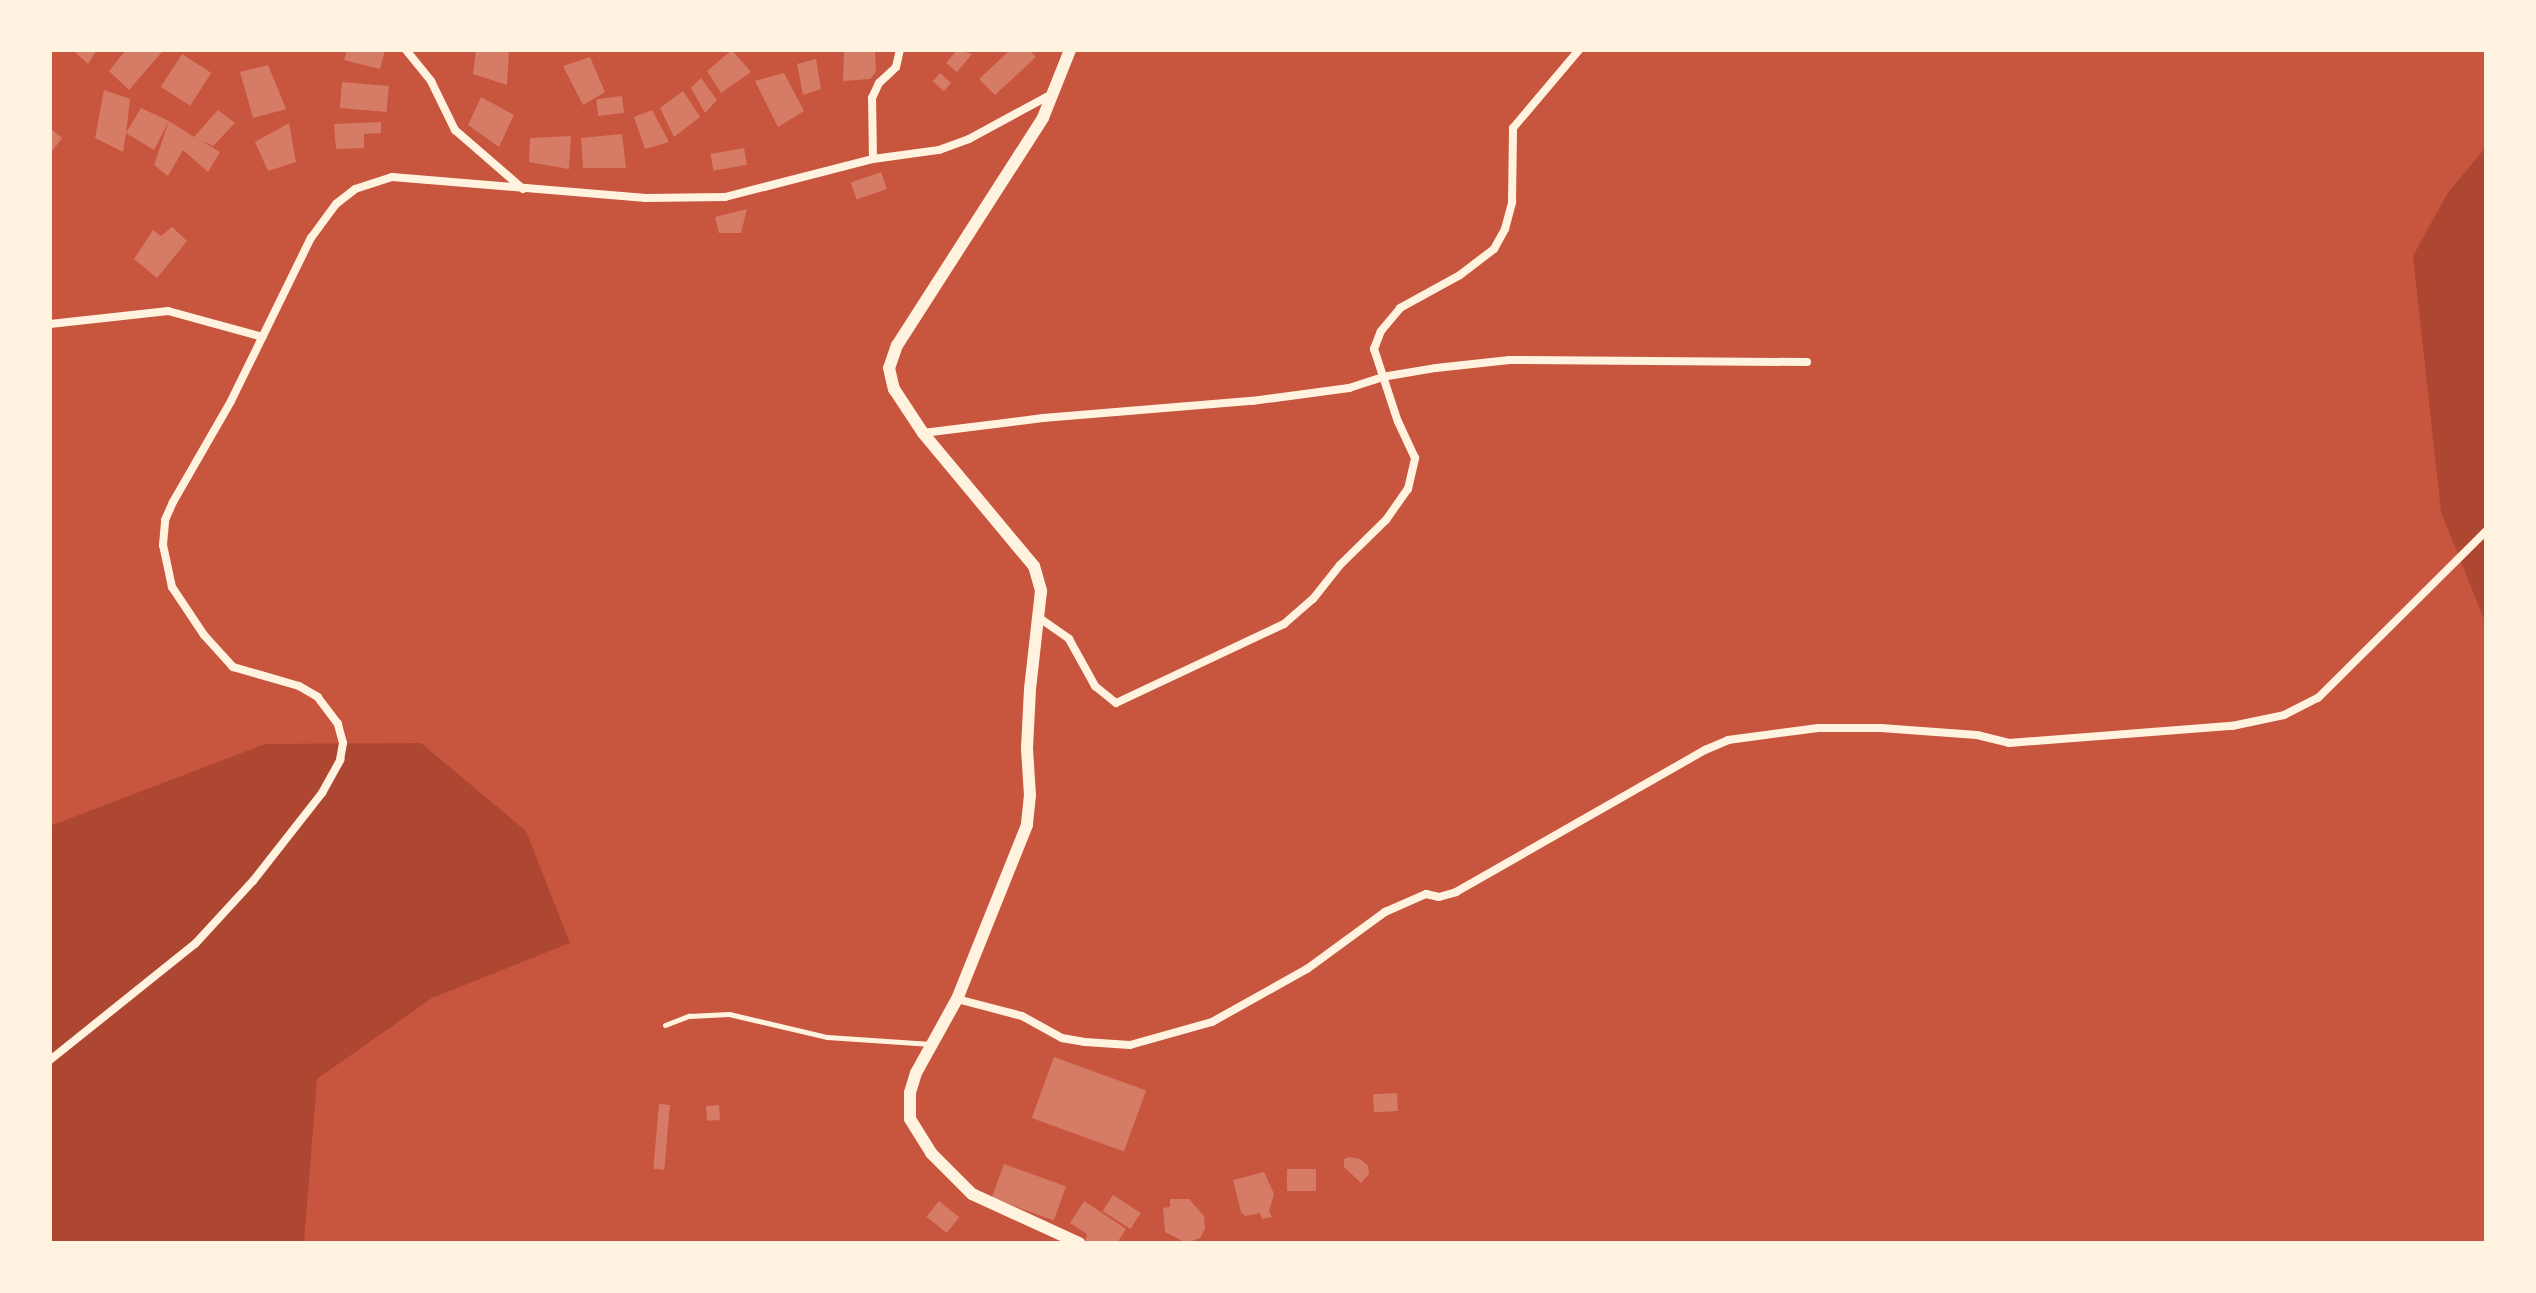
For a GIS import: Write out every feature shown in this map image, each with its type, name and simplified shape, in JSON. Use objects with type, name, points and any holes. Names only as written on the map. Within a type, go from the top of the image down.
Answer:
[{"type":"street","points":[[406,50],[431,81],[455,130],[523,189]]},
{"type":"street","points":[[873,159],[872,98],[879,83],[896,67],[900,50]]},
{"type":"street","points":[[1070,50],[1043,118],[897,345],[889,368],[894,389],[923,433],[1034,566],[1041,591],[1027,734],[1030,795],[1027,825],[957,999],[931,1044],[910,1093],[910,1119],[931,1153],[972,1194],[1079,1243]]},
{"type":"street","points":[[1038,617],[1069,639],[1095,686],[1116,703],[1284,624],[1313,599],[1340,565],[1386,520],[1408,489],[1415,458],[1374,349],[1381,331],[1400,308],[1460,275],[1494,249],[1505,229],[1512,202],[1513,128],[1579,50]]},
{"type":"street","points":[[50,1060],[195,944],[253,881],[322,793],[340,760],[343,743],[338,724],[318,697],[288,682],[233,667],[188,611],[172,587],[165,566],[165,520],[263,337],[311,238],[336,204],[355,189],[392,177],[646,198],[725,197],[873,159],[939,150],[969,139],[1053,93]]},
{"type":"street","points":[[50,324],[168,311],[263,337]]},
{"type":"street","points":[[923,433],[1043,418],[1252,401],[1349,388],[1382,377],[1510,360],[1807,362]]},
{"type":"street","points":[[957,999],[1022,1016],[1062,1038],[1085,1042],[1130,1045],[1212,1022],[1307,969],[1385,912],[1426,894],[1439,897],[1456,892],[1705,750],[1728,740],[1818,728],[1881,728],[1977,735],[2009,743],[2217,727],[2284,715],[2318,698],[2486,531]]},
{"type":"lane","points":[[665,1025],[689,1016],[729,1014],[827,1037],[931,1044]]},
{"type":"shaded area","points":[[2486,147],[2486,624],[2441,512],[2413,256],[2447,194]]},
{"type":"shaded area","points":[[421,743],[526,831],[570,943],[432,998],[317,1079],[304,1243],[50,1243],[50,826],[265,744]]},
{"type":"building","points":[[73,50],[97,50],[88,64]]},
{"type":"building","points":[[126,50],[162,52],[129,90],[109,71]]},
{"type":"building","points":[[347,50],[385,50],[380,69],[344,60]]},
{"type":"building","points":[[476,50],[509,50],[507,85],[473,74]]},
{"type":"building","points":[[732,50],[751,72],[721,93],[707,71]]},
{"type":"building","points":[[844,50],[875,50],[876,72],[870,79],[843,81]]},
{"type":"building","points":[[957,50],[972,54],[957,72],[946,63]]},
{"type":"building","points":[[1010,50],[1029,50],[1036,57],[995,95],[979,79]]},
{"type":"building","points":[[182,54],[211,73],[190,106],[161,87]]},
{"type":"building","points":[[590,57],[605,92],[583,105],[563,66]]},
{"type":"building","points":[[816,59],[821,89],[803,95],[797,64]]},
{"type":"building","points":[[268,65],[286,109],[253,118],[240,72]]},
{"type":"building","points":[[784,73],[804,111],[778,127],[755,81]]},
{"type":"building","points":[[940,73],[951,83],[944,91],[933,81]]},
{"type":"building","points":[[701,78],[717,100],[705,113],[691,88]]},
{"type":"building","points":[[342,82],[389,86],[387,112],[340,108]]},
{"type":"building","points":[[104,90],[130,99],[123,152],[95,138]]},
{"type":"building","points":[[683,91],[700,117],[674,137],[660,108]]},
{"type":"building","points":[[622,96],[624,113],[598,116],[596,99]]},
{"type":"building","points":[[481,97],[514,115],[499,147],[468,125]]},
{"type":"building","points":[[141,108],[169,121],[154,150],[126,133]]},
{"type":"building","points":[[218,110],[235,123],[213,146],[200,140],[220,152],[208,172],[183,150],[168,176],[154,165],[169,121],[194,137]]},
{"type":"building","points":[[652,110],[669,142],[645,149],[634,117]]},
{"type":"building","points":[[381,122],[381,133],[364,134],[364,148],[336,149],[334,124]]},
{"type":"building","points":[[289,123],[296,162],[268,171],[255,142]]},
{"type":"building","points":[[50,128],[62,138],[50,154]]},
{"type":"building","points":[[622,134],[626,168],[583,168],[581,138]]},
{"type":"building","points":[[571,136],[569,169],[529,162],[530,138]]},
{"type":"building","points":[[744,148],[747,165],[713,171],[711,154]]},
{"type":"building","points":[[881,172],[887,189],[857,199],[851,182]]},
{"type":"building","points":[[747,209],[741,233],[719,233],[715,217]]},
{"type":"building","points":[[172,227],[187,241],[157,278],[134,259],[153,230],[161,236]]},
{"type":"building","points":[[1054,1057],[1146,1091],[1124,1152],[1032,1118]]},
{"type":"building","points":[[1397,1093],[1398,1111],[1374,1112],[1373,1094]]},
{"type":"building","points":[[659,1104],[670,1105],[664,1170],[653,1169]]},
{"type":"building","points":[[719,1105],[720,1120],[707,1121],[706,1106]]},
{"type":"building","points":[[1344,1159],[1360,1159],[1368,1166],[1369,1174],[1361,1183],[1344,1167]]},
{"type":"building","points":[[1004,1164],[1066,1187],[1054,1220],[992,1198]]},
{"type":"building","points":[[1287,1169],[1316,1169],[1316,1191],[1287,1191]]},
{"type":"building","points":[[1264,1172],[1274,1194],[1269,1211],[1272,1217],[1262,1219],[1260,1213],[1245,1216],[1241,1212],[1233,1180]]},
{"type":"building","points":[[1113,1195],[1141,1213],[1130,1229],[1103,1211]]},
{"type":"building","points":[[1170,1199],[1189,1199],[1204,1216],[1205,1229],[1200,1238],[1187,1243],[1165,1232],[1163,1208],[1170,1207]]},
{"type":"building","points":[[939,1201],[959,1217],[947,1233],[926,1217]]},
{"type":"building","points":[[1084,1201],[1126,1229],[1117,1243],[1085,1242],[1087,1234],[1070,1223]]}]
